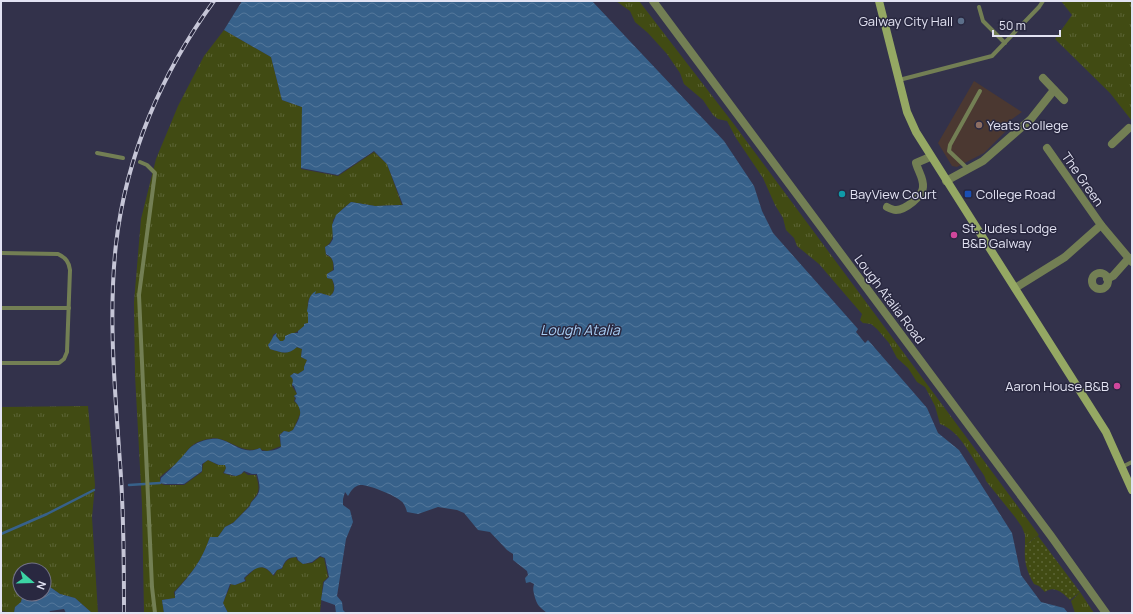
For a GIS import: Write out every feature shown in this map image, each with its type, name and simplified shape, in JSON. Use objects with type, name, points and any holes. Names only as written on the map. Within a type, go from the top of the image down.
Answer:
[{"type":"main road","points":[[879,1],[899,80],[912,123],[922,144],[1106,432],[1132,490]]},
{"type":"street","name":"Lough Atalia Road","points":[[653,1],[1051,536],[1106,613]]},
{"type":"street","points":[[1043,78],[1064,100]]},
{"type":"street","points":[[946,181],[983,161],[1031,119],[1054,90]]},
{"type":"street","points":[[1112,144],[1128,127]]},
{"type":"street","name":"The Green","points":[[1047,148],[1100,225],[1130,260],[1113,276],[1107,279]]},
{"type":"street","points":[[887,207],[896,210],[904,207],[912,203],[922,192],[924,186],[916,163],[930,157]]},
{"type":"street","name":"The Green","points":[[1015,288],[1065,257],[1100,225]]},
{"type":"lane","points":[[899,80],[992,56],[1040,7],[1042,1]]},
{"type":"lane","points":[[979,8],[983,21],[1005,43]]},
{"type":"lane","points":[[968,169],[949,151],[950,145],[980,91]]},
{"type":"lane","points":[[97,153],[123,158]]},
{"type":"lane","points":[[140,162],[148,165],[155,173],[139,295],[147,488],[152,587],[155,613]]},
{"type":"lane","points":[[1,253],[58,254],[64,257],[70,265],[67,352],[62,362],[1,362]]},
{"type":"lane","points":[[1,308],[68,308]]},
{"type":"lane","points":[[1122,467],[1132,462]]},
{"type":"shaded area","name":"Yeats College","points":[[974,81],[1022,112],[1008,122],[1010,127],[984,153],[957,167],[952,166],[938,143]]},
{"type":"green space","points":[[616,1],[639,1],[733,123],[1039,535],[1025,545],[1025,535],[1022,527],[1015,517],[986,481],[958,436],[940,424],[935,406],[925,387],[917,382],[908,368],[897,358],[889,343],[877,329],[871,324],[863,323],[860,320],[862,314],[819,264],[797,246],[794,238],[786,230],[783,218],[775,205],[763,178],[736,138],[727,121],[718,119],[713,115],[703,100],[684,84],[680,73],[667,54],[648,33],[635,22],[630,11]]},
{"type":"green space","points":[[1061,1],[1132,1],[1132,121],[1110,93],[1055,39],[1072,15]]},
{"type":"green space","points":[[224,30],[271,57],[282,100],[302,107],[301,169],[338,176],[374,152],[387,164],[402,205],[375,206],[351,202],[341,210],[333,220],[332,238],[325,247],[326,255],[332,259],[333,263],[333,270],[327,274],[327,278],[332,279],[334,286],[333,292],[330,296],[320,293],[315,294],[315,292],[311,295],[308,302],[308,323],[304,324],[304,326],[299,330],[285,336],[283,341],[280,341],[276,336],[276,333],[273,335],[272,341],[268,345],[270,349],[281,352],[290,352],[296,347],[302,349],[301,357],[307,360],[304,370],[298,374],[294,373],[290,376],[293,380],[292,386],[297,394],[294,396],[294,401],[300,407],[299,409],[301,412],[293,430],[289,432],[284,431],[279,435],[281,446],[268,451],[260,448],[249,450],[220,439],[214,438],[204,440],[191,447],[179,461],[160,477],[160,483],[164,485],[184,485],[202,472],[203,464],[208,460],[218,465],[225,465],[226,468],[223,473],[232,476],[237,476],[244,472],[248,475],[256,475],[258,489],[257,494],[250,505],[234,522],[225,527],[218,537],[210,537],[207,546],[195,567],[174,592],[175,598],[162,600],[164,613],[144,613],[142,505],[135,375],[134,302],[141,219],[156,159],[178,106],[204,56]]},
{"type":"green space","points":[[88,406],[95,485],[92,517],[98,613],[92,613],[75,598],[60,594],[52,588],[52,562],[12,562],[12,602],[21,603],[15,607],[14,613],[1,611],[1,407]]},
{"type":"green space","points":[[1038,536],[1080,592],[1070,600],[1058,591],[1052,589],[1045,592],[1039,586],[1034,584],[1031,579],[1026,565],[1025,545]]},
{"type":"green space","points":[[296,557],[297,560],[303,564],[312,563],[320,557],[324,558],[328,577],[323,582],[320,613],[228,613],[223,603],[231,584],[235,585],[246,581],[245,578],[257,567],[267,569],[274,576],[277,570],[282,569],[287,560]]},
{"type":"green space","points":[[1080,592],[1094,613],[1075,613],[1071,601]]},
{"type":"water","name":"Lough Atalia","points":[[242,1],[592,1],[724,141],[754,186],[762,211],[773,233],[858,329],[856,332],[865,343],[868,340],[927,408],[938,433],[959,450],[1012,533],[1021,575],[1041,602],[1064,608],[1068,613],[547,613],[537,603],[533,591],[534,584],[530,582],[526,583],[525,578],[528,575],[527,571],[513,560],[513,554],[507,550],[490,532],[478,530],[464,513],[457,510],[438,507],[418,514],[407,512],[403,503],[398,499],[374,488],[360,485],[354,488],[348,496],[345,492],[343,499],[343,505],[350,510],[353,522],[346,539],[337,596],[342,602],[343,610],[346,613],[336,613],[335,605],[321,600],[324,582],[329,577],[325,558],[320,556],[312,562],[303,564],[297,557],[289,558],[284,563],[282,568],[277,570],[273,575],[266,568],[262,567],[251,571],[244,578],[245,581],[235,585],[230,584],[223,603],[228,613],[164,613],[162,600],[175,598],[175,592],[196,567],[210,537],[218,537],[225,527],[233,523],[250,506],[259,492],[260,486],[257,474],[244,471],[236,476],[224,473],[226,468],[225,465],[219,465],[208,460],[202,464],[202,471],[184,484],[160,483],[161,478],[188,450],[199,442],[206,440],[219,439],[238,448],[248,450],[260,448],[262,451],[269,451],[281,447],[280,435],[284,431],[289,432],[293,430],[300,415],[298,405],[295,401],[296,398],[294,396],[297,394],[294,386],[292,385],[293,379],[290,376],[294,373],[298,374],[304,370],[307,360],[301,357],[302,349],[297,347],[290,352],[284,352],[270,349],[268,345],[277,333],[276,336],[280,341],[283,341],[285,336],[292,333],[298,333],[304,324],[308,323],[308,303],[313,293],[316,291],[315,294],[320,293],[330,296],[333,292],[333,281],[332,279],[327,278],[327,274],[334,270],[333,263],[332,259],[326,254],[325,247],[330,244],[333,239],[332,225],[336,215],[351,202],[375,206],[403,205],[387,164],[374,151],[338,175],[301,168],[302,107],[282,100],[271,57],[224,30]]},
{"type":"water","points":[[52,588],[60,594],[75,598],[92,613],[66,613],[64,609],[50,611],[49,613],[14,613],[15,607],[21,602],[52,602]]},
{"type":"waterway","points":[[129,485],[160,483]]},
{"type":"waterway","points":[[1,534],[47,514],[94,490]]},
{"type":"railway","points":[[124,613],[122,500],[112,326],[116,244],[128,179],[149,116],[178,57],[195,28],[214,1]]},
{"type":"place","name":"Galway City Hall","points":[[961,21]]},
{"type":"place","name":"Yeats College","points":[[979,125]]},
{"type":"place","name":"BayView Court","points":[[842,194]]},
{"type":"place","name":"College Road","points":[[968,194]]},
{"type":"place","name":"St. Judes Lodge B&B Galway","points":[[954,235]]},
{"type":"place","name":"Aaron House B&B","points":[[1117,386]]}]
